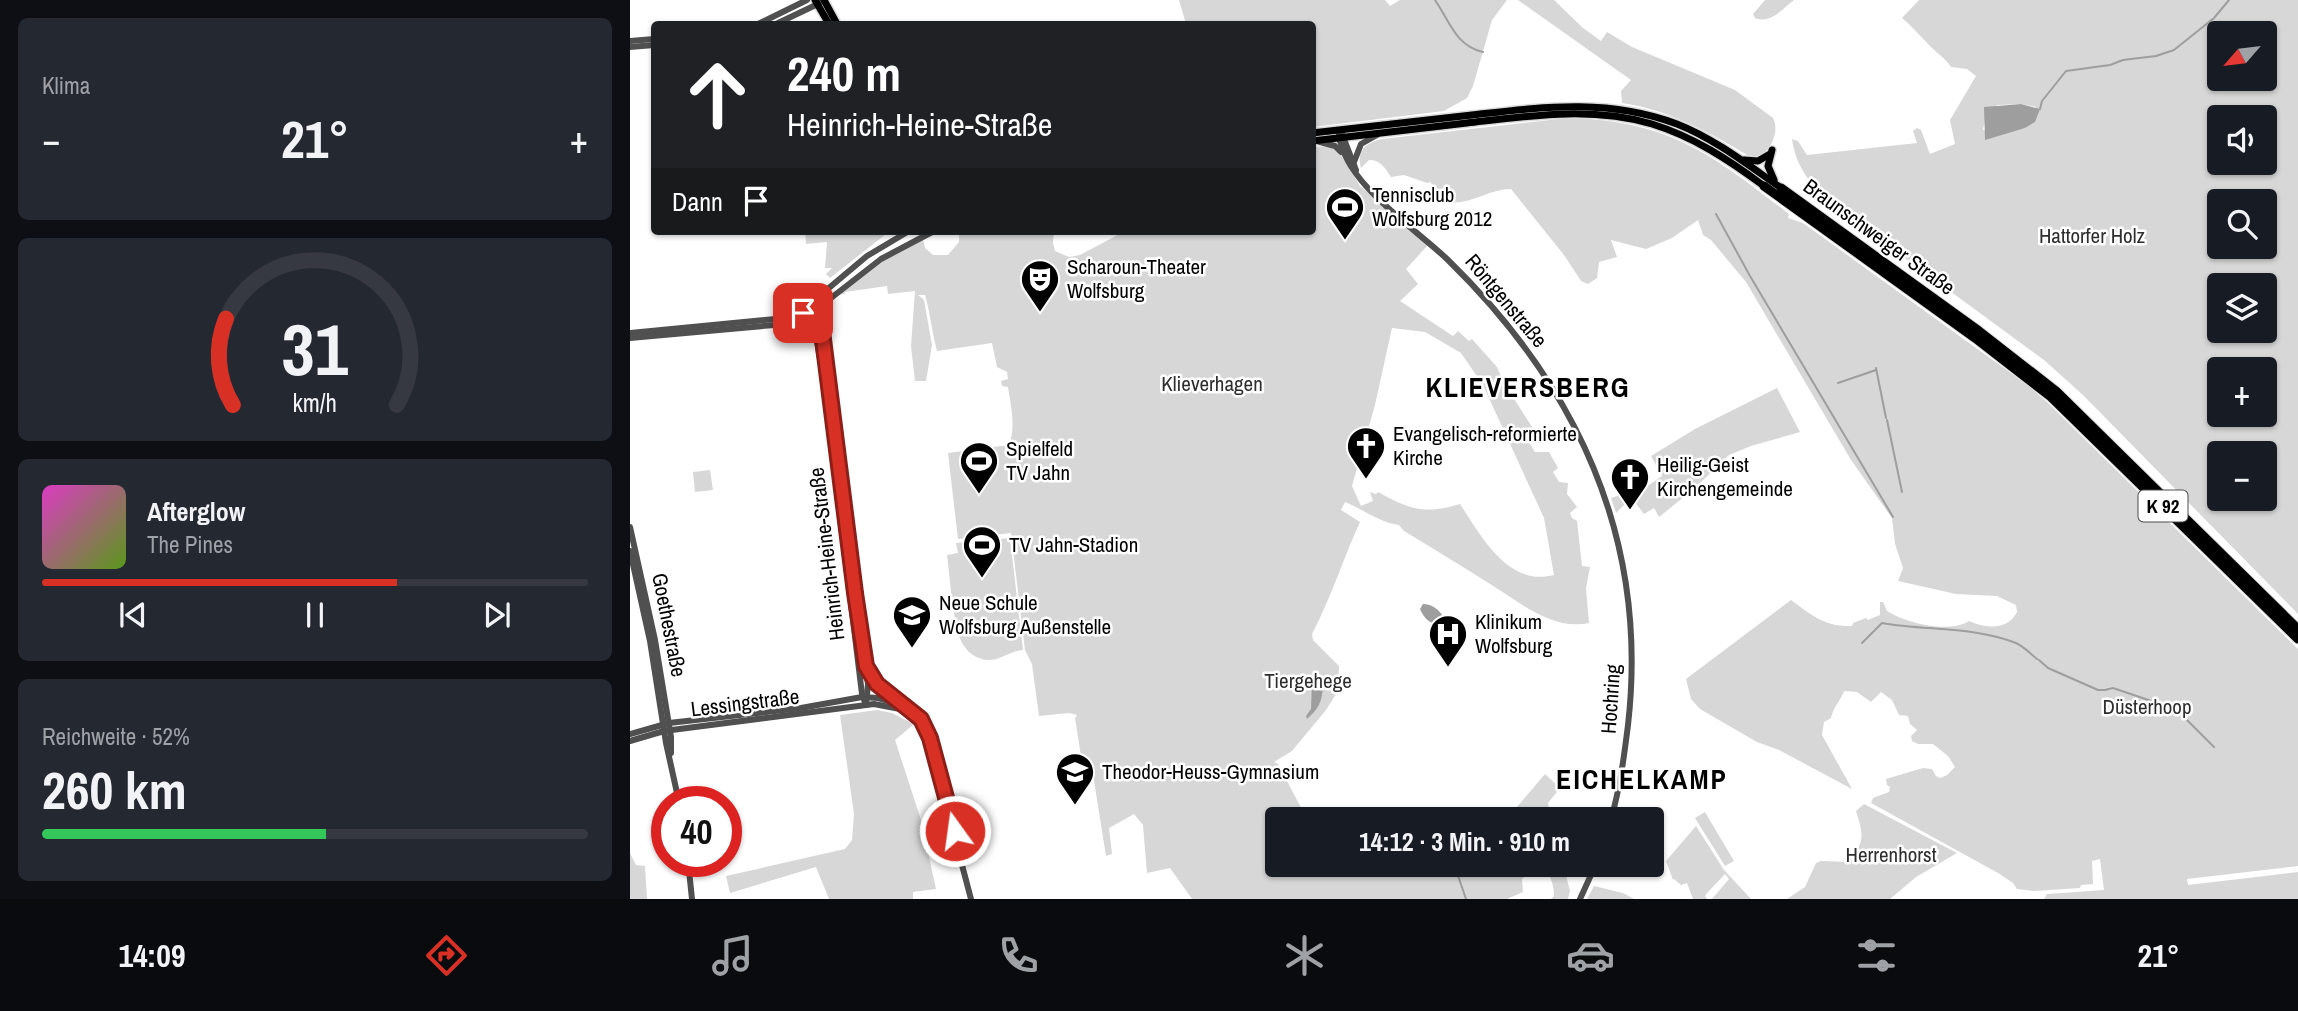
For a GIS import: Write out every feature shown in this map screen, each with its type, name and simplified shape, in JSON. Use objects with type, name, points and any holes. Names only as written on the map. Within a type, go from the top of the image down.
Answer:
[{"type":"highway","name":"Braunschweiger Straße","points":[[1764,186],[2041,388],[2298,639]]},
{"type":"highway","name":"Braunschweiger Straße","points":[[1781,188],[2046,382],[2298,629]]},
{"type":"main road","points":[[820,1],[828,21]]},
{"type":"main road","points":[[820,1],[834,21]]},
{"type":"main road","name":"Braunschweiger Straße","points":[[1316,140],[1518,110],[1567,105],[1599,106],[1652,116],[1679,125],[1714,142],[1781,188]]},
{"type":"main road","name":"Braunschweiger Straße","points":[[1316,133],[1340,135],[1394,131],[1567,113],[1627,118],[1677,132],[1710,149],[1764,186]]},
{"type":"main road","points":[[1741,159],[1758,161],[1771,152],[1769,171],[1781,188]]},
{"type":"street","points":[[764,21],[807,0]]},
{"type":"street","points":[[782,21],[820,1]]},
{"type":"street","points":[[630,41],[651,39]]},
{"type":"street","points":[[630,47],[651,45]]},
{"type":"street","points":[[1316,142],[1335,146],[1351,163],[1364,141],[1394,131]]},
{"type":"street","name":"Röntgenstraße","points":[[1340,135],[1351,163],[1366,187],[1471,283],[1524,346],[1558,398],[1588,455],[1606,498],[1619,539],[1631,622]]},
{"type":"street","points":[[797,314],[852,267],[898,235]]},
{"type":"street","points":[[910,242],[919,235]]},
{"type":"street","points":[[790,322],[812,315],[865,270],[925,235]]},
{"type":"street","points":[[812,315],[822,292]]},
{"type":"street","name":"Heinrich-Heine-Straße","points":[[824,304],[818,330],[866,700]]},
{"type":"street","points":[[630,333],[776,320],[797,314],[812,315]]},
{"type":"street","name":"Heinrich-Heine-Straße","points":[[812,315],[818,330],[866,666],[866,700]]},
{"type":"street","points":[[630,338],[790,322],[809,323],[818,330]]},
{"type":"street","name":"Goethestraße","points":[[630,527],[656,640],[666,727]]},
{"type":"street","name":"Goethestraße","points":[[630,551],[666,727]]},
{"type":"street","name":"Hochring","points":[[1614,807],[1623,769],[1630,706],[1631,622]]},
{"type":"street","name":"Heinrich-Heine-Straße","points":[[866,666],[877,684],[921,719],[927,732]]},
{"type":"street","points":[[866,700],[889,700],[910,710]]},
{"type":"street","points":[[866,700],[900,709],[927,732],[971,899]]},
{"type":"street","name":"Lessingstraße","points":[[630,734],[866,700]]},
{"type":"street","points":[[666,727],[676,786]]},
{"type":"street","name":"Lessingstraße","points":[[630,741],[666,727]]},
{"type":"street","points":[[690,877],[692,899]]},
{"type":"street","points":[[1580,899],[1590,877]]},
{"type":"green space","points":[[1179,0],[1385,0],[1390,6],[1400,0],[1507,0],[1492,20],[1467,98],[1444,111],[1316,127],[1316,21],[1185,21]]},
{"type":"green space","points":[[1518,0],[1554,0],[1601,41],[1607,32],[1632,47],[1735,90],[1773,118],[1775,130],[1772,143],[1758,157],[1752,158],[1706,131],[1673,117],[1622,103],[1621,91],[1631,80]]},
{"type":"green space","points":[[1765,0],[1794,0],[1771,18],[1755,18],[1753,14]]},
{"type":"green space","name":"Hattorfer Holz","points":[[1919,0],[2298,0],[2298,614],[2083,395],[2044,360],[1834,206],[1807,177],[1797,159],[1792,139],[1798,141],[1807,155],[1917,143],[1913,131],[1917,128],[1921,130],[1930,154],[1955,144],[1950,120],[1976,76],[1967,69],[1951,67],[1902,18]],"holes":[[[2021,104],[2036,107],[2025,128],[2007,132],[1983,130],[1985,120],[1997,105]]]},
{"type":"green space","name":"Düsterhoop","points":[[1567,118],[1635,126],[1662,134],[1712,158],[1789,214],[1788,218],[1803,223],[2026,384],[2298,649],[2298,866],[2187,879],[2188,885],[2298,872],[2298,899],[2044,899],[2047,894],[2104,890],[2100,859],[2092,861],[2093,884],[2081,885],[2080,888],[2034,891],[2017,889],[1998,873],[1871,803],[1873,798],[1889,792],[1886,779],[1923,768],[1932,769],[1940,778],[1955,767],[1948,756],[1933,744],[1918,744],[1912,741],[1911,736],[1917,730],[1910,724],[1908,716],[1899,715],[1892,700],[1881,692],[1871,702],[1857,692],[1844,691],[1831,718],[1824,722],[1822,735],[1852,789],[1779,750],[1757,742],[1700,709],[1691,699],[1686,679],[1791,600],[1819,619],[1842,626],[1852,626],[1853,623],[1880,615],[1880,602],[1883,602],[1887,611],[1895,615],[1916,623],[1939,627],[1960,625],[1969,621],[1982,626],[2002,625],[2013,618],[2017,612],[2016,605],[1997,596],[1956,594],[1898,581],[1903,568],[1895,544],[1892,518],[1851,460],[1746,282],[1711,240],[1703,235],[1698,220],[1672,238],[1646,249],[1611,240],[1617,257],[1599,262],[1597,278],[1588,284],[1581,281],[1564,255],[1511,189],[1462,202],[1452,202],[1434,195],[1431,182],[1404,175],[1391,177],[1377,161],[1369,160],[1361,168],[1360,157],[1363,149],[1382,139]]},
{"type":"green space","points":[[1329,146],[1339,152],[1360,186],[1428,245],[1406,269],[1418,284],[1400,301],[1453,336],[1458,331],[1469,341],[1472,339],[1497,367],[1532,427],[1523,433],[1535,452],[1549,452],[1558,468],[1553,472],[1559,482],[1568,483],[1567,494],[1577,507],[1570,513],[1577,521],[1582,566],[1590,567],[1586,588],[1589,623],[1561,622],[1535,612],[1404,531],[1399,525],[1378,519],[1345,502],[1341,510],[1360,522],[1312,634],[1313,640],[1339,666],[1338,691],[1292,751],[1274,762],[1278,764],[1301,807],[1265,807],[1265,877],[1525,877],[1522,879],[1523,892],[1507,899],[1192,899],[1170,868],[1147,873],[1143,825],[1134,814],[1109,828],[1112,854],[1106,856],[1091,762],[1082,763],[1075,718],[1077,715],[1069,713],[1039,716],[1032,664],[1025,650],[1011,533],[958,539],[948,453],[1009,445],[1013,423],[1008,387],[1002,386],[1001,381],[1008,379],[1007,372],[997,367],[992,343],[937,351],[925,295],[918,295],[924,300],[932,345],[926,381],[915,381],[911,346],[915,291],[888,294],[887,286],[837,295],[883,260],[923,239],[925,248],[933,255],[948,255],[959,242],[959,235],[1054,235],[1055,251],[1069,257],[1080,255],[1118,235],[1316,235],[1316,147]],"holes":[[[1392,328],[1425,332],[1461,353],[1483,385],[1544,518],[1554,575],[1538,577],[1510,566],[1487,544],[1460,504],[1426,510],[1399,503],[1378,492],[1370,492],[1373,501],[1361,506],[1352,486],[1375,405]]]},
{"type":"green space","points":[[805,235],[885,235],[830,278],[826,274],[832,268],[825,268],[827,242],[806,244]]},
{"type":"green space","points":[[1777,388],[1800,432],[1729,455],[1695,488],[1659,517],[1654,508],[1644,514],[1635,502],[1628,501],[1616,513],[1611,498],[1646,487],[1662,476],[1651,456],[1695,429]]},
{"type":"green space","points":[[710,470],[713,490],[695,492],[693,472]]},
{"type":"green space","name":"TV Jahn-Stadion","points":[[1010,538],[1023,650],[992,660],[984,659],[968,651],[960,639],[947,555],[958,553],[956,543]]},
{"type":"green space","points":[[877,710],[892,713],[914,724],[895,740],[921,820],[936,889],[913,892],[913,899],[829,899],[816,867],[730,893],[726,877],[742,877],[742,872],[845,849],[852,840],[854,814],[840,715]]},
{"type":"green space","points":[[1545,774],[1560,788],[1548,803],[1549,807],[1517,807]]},
{"type":"green space","name":"Herrenhorst","points":[[1864,804],[1957,853],[1916,877],[1890,899],[1787,899],[1805,887],[1816,863],[1851,862],[1861,837],[1856,811]]},
{"type":"green space","points":[[1705,812],[1734,861],[1725,866],[1695,818]]},
{"type":"green space","points":[[1696,826],[1724,870],[1751,899],[1712,899],[1729,879],[1725,874],[1707,893],[1707,899],[1693,899],[1687,883],[1681,885],[1673,880],[1666,861]]},
{"type":"green space","points":[[630,853],[636,865],[645,866],[647,899],[630,899]]},
{"type":"green space","points":[[1550,877],[1566,877],[1570,891],[1568,899],[1551,899],[1554,896]]},
{"type":"green space","points":[[1594,886],[1623,893],[1634,899],[1587,899]]},
{"type":"shaded area","points":[[2021,104],[2040,109],[2035,122],[2025,128],[1985,140],[1984,107]]},
{"type":"shaded area","points":[[1423,604],[1439,611],[1443,616],[1442,622],[1434,623],[1426,618],[1420,609]]},
{"type":"shaded area","points":[[1318,677],[1323,680],[1322,697],[1307,719],[1311,709],[1312,681]]},
{"type":"waterway","points":[[1435,0],[1460,39],[1483,52]]},
{"type":"waterway","points":[[2040,109],[2042,101],[2066,71],[2110,65],[2174,50],[2214,18],[2229,0]]},
{"type":"waterway","points":[[1716,214],[1893,517]]},
{"type":"waterway","points":[[1876,368],[1886,418]]},
{"type":"waterway","points":[[1838,383],[1876,370]]},
{"type":"waterway","points":[[1887,420],[1902,492]]},
{"type":"waterway","points":[[1862,643],[1882,623],[1983,634],[2019,644],[2037,659]]},
{"type":"waterway","points":[[2039,660],[2048,668],[2098,690],[2113,688],[2172,708],[2179,713]]},
{"type":"waterway","points":[[2182,715],[2214,747]]},
{"type":"waterway","points":[[1458,877],[1466,899]]},
{"type":"place","name":"Tennisclub Wolfsburg 2012","points":[[1345,241]]},
{"type":"place","name":"Scharoun-Theater Wolfsburg","points":[[1040,313]]},
{"type":"place","name":"Evangelisch-reformierte Kirche","points":[[1366,480]]},
{"type":"place","name":"Spielfeld TV Jahn","points":[[979,495]]},
{"type":"place","name":"Heilig-Geist Kirchengemeinde","points":[[1630,511]]},
{"type":"place","name":"TV Jahn-Stadion","points":[[982,579]]},
{"type":"place","name":"Neue Schule Wolfsburg Außenstelle","points":[[912,649]]},
{"type":"place","name":"Klinikum Wolfsburg","points":[[1448,668]]},
{"type":"place","name":"Theodor-Heuss-Gymnasium","points":[[1075,806]]},
{"type":"district","name":"KLIEVERSBERG","points":[[1528,387]]},
{"type":"district","name":"EICHELKAMP","points":[[1642,779]]},
{"type":"route","points":[[803,313],[813,318],[822,331],[866,666],[877,684],[918,716],[924,724],[955,831]]},
{"type":"park label","name":"Klieverhagen","points":[[1212,384]]},
{"type":"park label","name":"Tiergehege","points":[[1308,681]]}]
